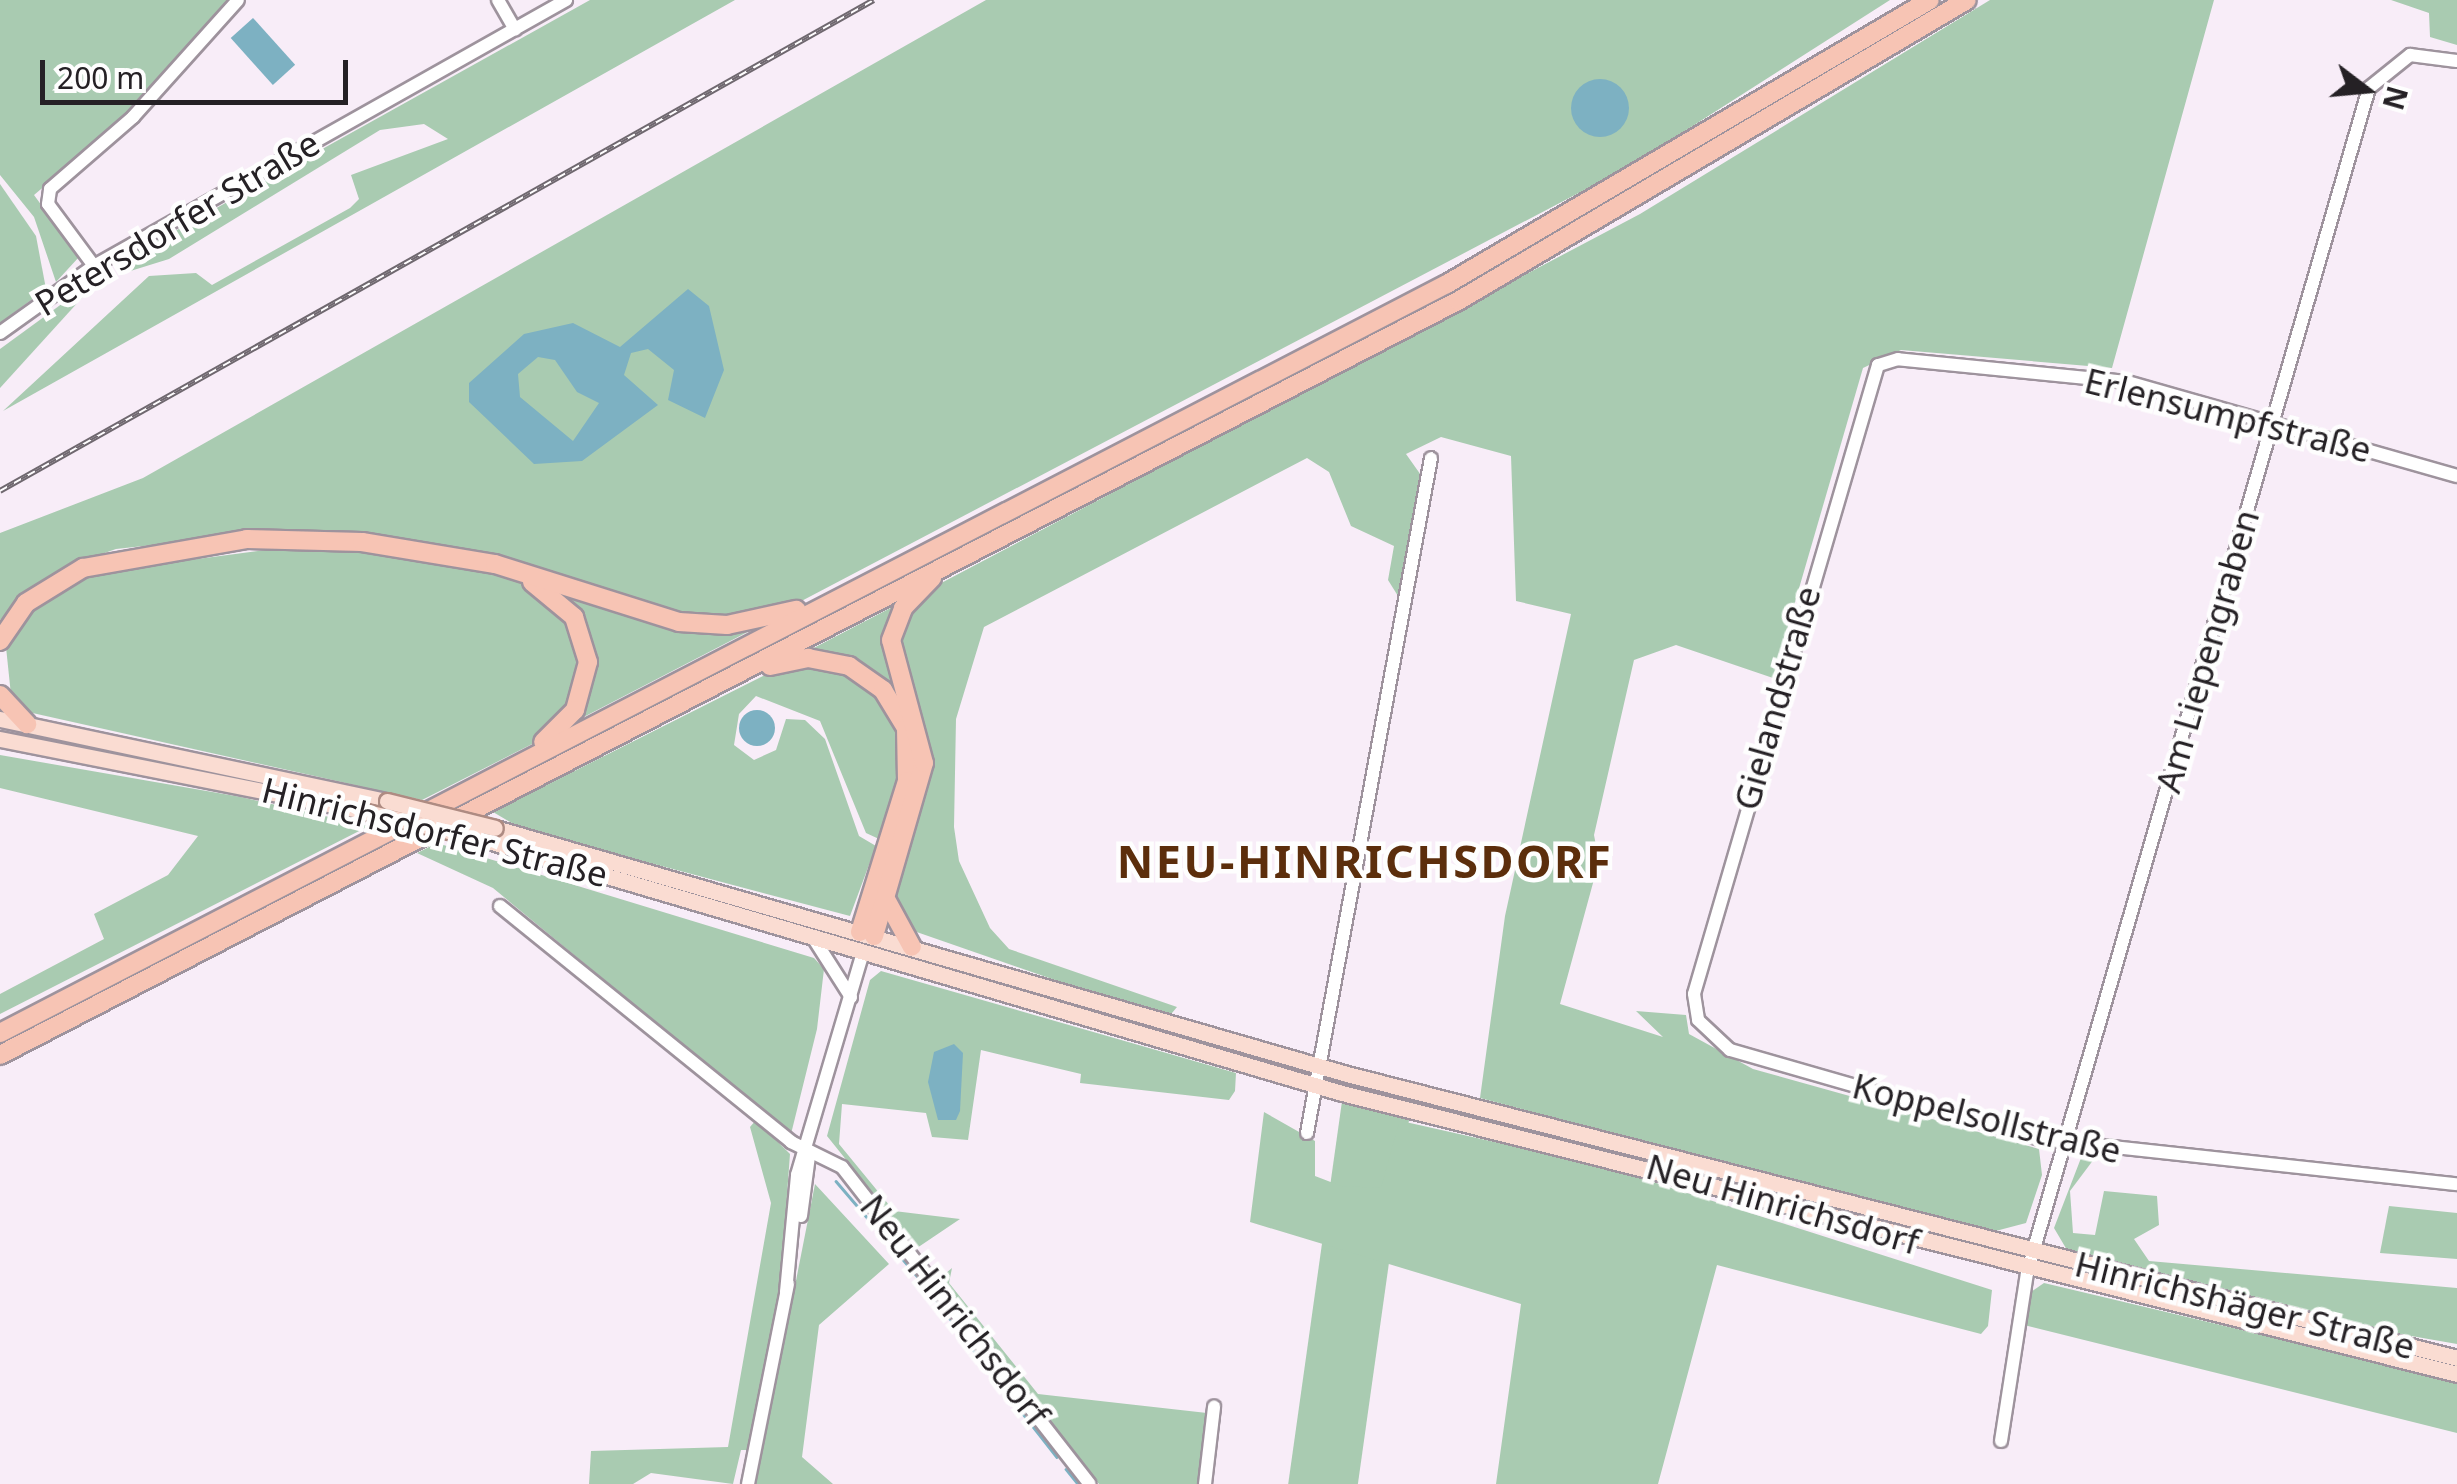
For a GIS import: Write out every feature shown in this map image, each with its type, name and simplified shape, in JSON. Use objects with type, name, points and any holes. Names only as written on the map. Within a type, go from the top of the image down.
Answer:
[{"type":"highway","points":[[0,1033],[1543,232],[1930,0]]},
{"type":"highway","points":[[0,1055],[1570,240],[1967,0]]},
{"type":"highway","points":[[0,641],[26,603],[58,581],[180,546],[312,538],[475,561],[706,625],[776,616],[849,593]]},
{"type":"highway","points":[[475,561],[558,598],[579,626],[588,662],[568,720],[497,775]]},
{"type":"highway","points":[[867,934],[887,891],[924,763],[892,640],[904,608],[942,567]]},
{"type":"highway","points":[[722,681],[822,659],[864,674],[896,707],[909,770],[867,934]]},
{"type":"highway","points":[[0,695],[28,724]]},
{"type":"highway","points":[[887,891],[892,922],[912,947]]},
{"type":"main road","name":"Hinrichsdorfer Straße","points":[[0,718],[387,801],[867,934]]},
{"type":"main road","name":"Hinrichsdorfer Straße","points":[[0,739],[478,838],[863,952]]},
{"type":"main road","name":"Neu Hinrichsdorf","points":[[867,934],[1343,1073],[2034,1251]]},
{"type":"main road","points":[[863,952],[867,934]]},
{"type":"main road","name":"Neu Hinrichsdorf","points":[[863,952],[1316,1086],[1550,1138],[2028,1273],[2248,1326]]},
{"type":"main road","points":[[1299,1080],[1319,1066]]},
{"type":"main road","points":[[1316,1086],[1343,1073]]},
{"type":"main road","name":"Hinrichshäger Straße","points":[[2034,1251],[2457,1358]]},
{"type":"main road","name":"Hinrichshäger Straße","points":[[2248,1326],[2457,1374]]},
{"type":"street","points":[[94,266],[48,204],[50,189],[133,118],[238,0]]},
{"type":"street","points":[[498,0],[514,29]]},
{"type":"street","name":"Petersdorfer Straße","points":[[0,332],[94,266],[566,0]]},
{"type":"street","name":"Am Liepengraben","points":[[2002,1441],[2028,1273],[2369,88],[2394,60],[2457,61]]},
{"type":"street","name":"Erlensumpfstraße","points":[[1878,365],[1898,358],[2105,378],[2457,476]]},
{"type":"street","name":"Gielandstraße","points":[[1706,1033],[1696,977],[1878,365]]},
{"type":"street","points":[[1307,1133],[1431,458]]},
{"type":"street","name":"Neu Hinrichsdorf","points":[[500,906],[862,1190],[1090,1484]]},
{"type":"street","points":[[812,937],[850,997]]},
{"type":"street","points":[[748,1484],[786,1292],[798,1175],[809,1149],[863,952]]},
{"type":"street","name":"Koppelsollstraße","points":[[1706,1033],[1748,1056],[2065,1145],[2457,1184]]},
{"type":"street","points":[[1205,1484],[1214,1407]]},
{"type":"green space","points":[[0,0],[232,0],[132,112],[34,195],[79,257],[56,282],[34,217],[0,175]]},
{"type":"green space","points":[[590,0],[735,0],[3,411],[149,276],[196,273],[212,285],[350,208],[359,199],[351,175],[448,139],[424,124],[380,130],[169,259],[124,273],[132,255]]},
{"type":"green space","points":[[986,0],[1890,0],[1630,166],[792,606],[725,620],[681,617],[477,552],[280,531],[116,549],[62,568],[0,620],[0,533],[143,478]]},
{"type":"green space","points":[[1990,0],[2214,0],[2112,368],[1901,350],[1863,368],[1773,678],[1676,645],[1634,660],[1594,835],[1599,861],[1560,1004],[1663,1037],[1636,1011],[1686,1015],[1689,1034],[1753,1069],[2039,1149],[2042,1175],[2026,1223],[1988,1233],[1480,1098],[1505,916],[1571,614],[1516,601],[1511,456],[1441,437],[1406,454],[1423,478],[1398,596],[1388,580],[1394,546],[1351,526],[1329,472],[1307,458],[984,627],[956,719],[954,827],[959,861],[990,928],[1009,949],[1177,1007],[1167,1019],[908,929],[893,894],[926,790],[929,750],[901,674],[899,627],[928,590],[1640,214]]},
{"type":"green space","points":[[2391,0],[2457,0],[2457,45],[2430,37],[2429,13]]},
{"type":"green space","points":[[0,184],[36,236],[46,289],[0,323]]},
{"type":"green space","points":[[100,278],[0,388],[0,349]]},
{"type":"green space","points":[[311,544],[452,561],[530,586],[563,610],[582,650],[577,697],[542,739],[422,800],[28,712],[11,695],[6,647],[24,616],[84,574]]},
{"type":"green space","points":[[545,582],[617,609],[763,624],[576,721],[595,659]]},
{"type":"green space","points":[[900,603],[886,657],[905,705],[909,798],[893,695],[804,653]]},
{"type":"green space","points":[[783,666],[836,666],[877,689],[899,722],[901,768],[879,839],[866,833],[820,721],[756,696],[739,714],[734,745],[754,760],[776,750],[786,719],[805,720],[825,739],[859,836],[876,846],[850,916],[522,829],[493,812]]},
{"type":"green space","points":[[0,755],[241,797],[369,826],[0,1014],[0,994],[104,939],[94,914],[168,875],[198,836],[0,788]]},
{"type":"green space","points":[[437,843],[814,958],[824,969],[817,1029],[791,1134],[493,888],[417,853]]},
{"type":"green space","points":[[881,971],[1236,1073],[1235,1091],[1229,1100],[1080,1083],[1081,1074],[981,1050],[968,1140],[932,1137],[926,1113],[842,1104],[839,1144],[894,1211],[960,1219],[917,1248],[827,1136],[870,980]]},
{"type":"green space","points":[[1344,1087],[1412,1097],[1358,1484],[1288,1484]]},
{"type":"green space","points":[[1264,1112],[1315,1141],[1315,1176],[1341,1186],[1381,1188],[1399,1123],[1410,1123],[1606,1167],[1992,1290],[1988,1326],[1981,1334],[1717,1265],[1658,1484],[1496,1484],[1521,1304],[1250,1222]]},
{"type":"green space","points":[[756,1120],[790,1154],[780,1290],[751,1450],[741,1450],[733,1484],[651,1473],[633,1484],[589,1484],[591,1451],[728,1447],[771,1203],[750,1127]]},
{"type":"green space","points":[[2081,1158],[2094,1159],[2070,1191],[2073,1233],[2095,1235],[2104,1191],[2157,1196],[2159,1225],[2134,1239],[2149,1261],[2457,1288],[2457,1344],[2320,1320],[2067,1250],[2054,1228]]},
{"type":"green space","points":[[815,1184],[889,1264],[819,1325],[802,1457],[833,1484],[756,1484]]},
{"type":"green space","points":[[2389,1206],[2457,1213],[2457,1259],[2380,1253]]},
{"type":"green space","points":[[952,1268],[949,1283],[1038,1394],[1207,1413],[1199,1484],[1099,1484],[939,1279]]},
{"type":"green space","points":[[2044,1283],[2457,1381],[2457,1433],[2024,1325],[2031,1292]]},
{"type":"water","points":[[253,18],[295,65],[273,85],[231,38]]},
{"type":"water","points":[[1600,79],[1621,87],[1629,108],[1621,129],[1600,137],[1579,129],[1571,108],[1579,87]]},
{"type":"water","points":[[688,289],[709,306],[724,370],[705,418],[668,400],[674,370],[648,349],[631,353],[624,375],[658,405],[582,461],[534,464],[469,402],[469,383],[524,334],[573,323],[620,347]],"holes":[[[538,357],[555,360],[577,392],[599,403],[573,441],[520,397],[518,374]]]},
{"type":"water","points":[[757,710],[770,715],[775,728],[770,741],[757,746],[744,741],[739,728],[744,715]]},
{"type":"water","points":[[954,1044],[963,1053],[960,1111],[956,1120],[938,1120],[928,1082],[934,1052]]},
{"type":"waterway","points":[[836,1181],[923,1283]]},
{"type":"waterway","points":[[928,1289],[989,1371]]},
{"type":"waterway","points":[[995,1378],[1057,1457]]},
{"type":"waterway","points":[[1066,1469],[1078,1484]]},
{"type":"railway","points":[[0,491],[874,0]]},
{"type":"district","name":"NEU-HINRICHSDORF","points":[[1365,861]]}]
